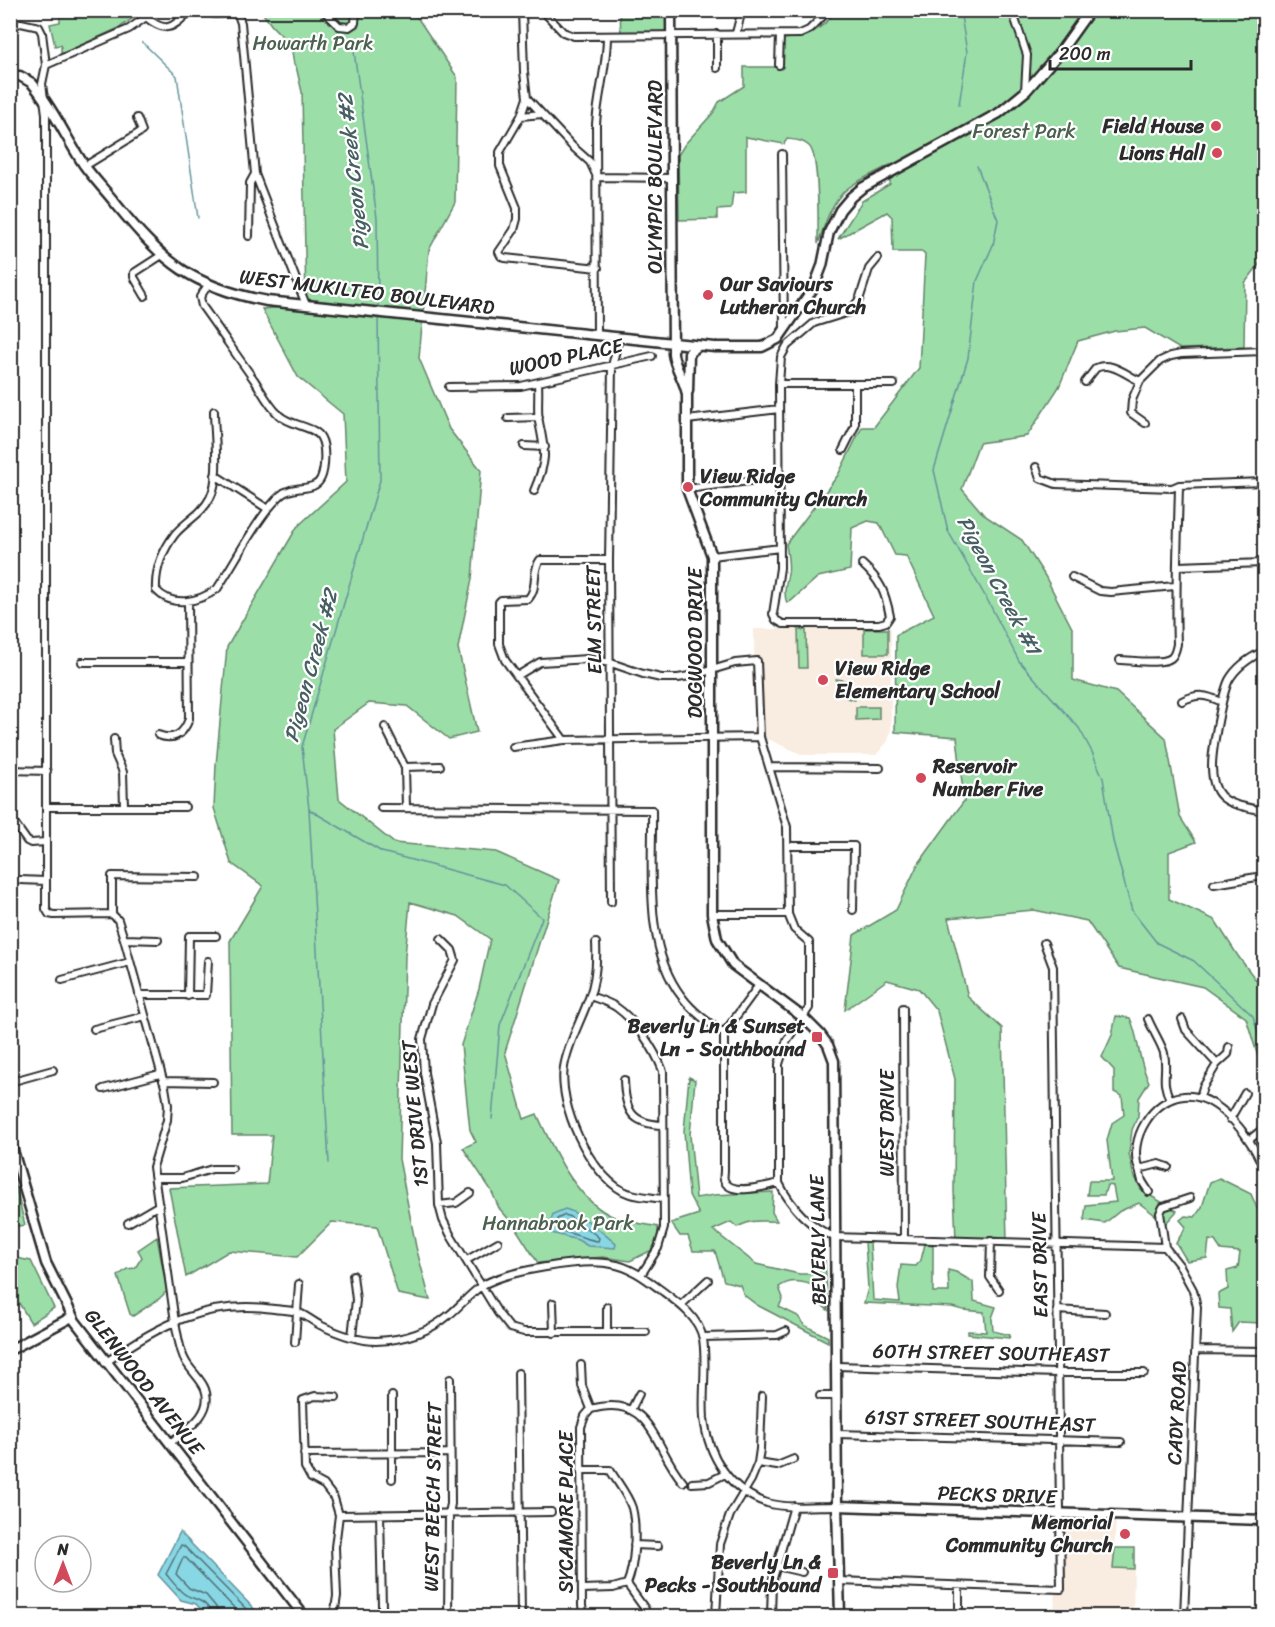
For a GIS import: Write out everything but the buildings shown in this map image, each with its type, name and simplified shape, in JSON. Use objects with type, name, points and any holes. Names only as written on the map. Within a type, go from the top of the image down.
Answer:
[{"type":"street","points":[[46,66],[129,29],[146,14],[162,28],[171,27],[191,10],[238,15],[241,22],[255,174],[306,305]]},
{"type":"street","points":[[323,10],[339,26],[349,27],[355,23],[356,10]]},
{"type":"street","points":[[522,10],[524,72],[528,98],[521,117],[500,152],[503,177],[517,208],[514,230],[499,252],[501,256],[598,268]]},
{"type":"street","points":[[542,10],[563,32],[574,36],[800,34],[809,30],[829,10]]},
{"type":"street","name":"OLYMPIC BOULEVARD","points":[[671,10],[673,344]]},
{"type":"street","points":[[736,33],[742,10]]},
{"type":"street","points":[[1012,10],[1027,55],[1025,92]]},
{"type":"street","name":"WEST MUKILTEO BOULEVARD","points":[[10,76],[20,76],[32,83],[85,166],[123,213],[162,255],[183,272],[208,285],[245,297],[306,305],[673,344],[762,347],[778,339],[814,287],[822,266],[830,232],[840,210],[851,197],[862,188],[999,114],[1025,92],[1060,52],[1090,10]]},
{"type":"street","points":[[10,26],[21,23],[39,27],[42,33],[46,66],[42,84],[44,99],[46,909],[49,914],[112,914]]},
{"type":"street","points":[[717,34],[717,68]]},
{"type":"street","points":[[779,65],[780,35]]},
{"type":"street","points":[[597,335],[596,124],[597,103],[607,59],[607,36]]},
{"type":"street","points":[[528,98],[590,162],[597,177]]},
{"type":"street","points":[[521,117],[542,114]]},
{"type":"street","points":[[85,166],[142,131],[137,118]]},
{"type":"street","points":[[782,154],[784,331]]},
{"type":"street","points":[[249,236],[250,183],[255,174]]},
{"type":"street","points":[[597,177],[671,178]]},
{"type":"street","points":[[145,296],[134,273],[162,255]]},
{"type":"street","points":[[862,564],[876,577],[883,588],[890,616],[886,622],[879,624],[783,624],[776,620],[773,614],[780,568],[778,384],[781,357],[787,346],[814,323],[849,312],[860,300],[868,270],[878,258]]},
{"type":"street","points":[[208,285],[200,297],[202,306],[278,414],[300,427],[315,430],[321,436],[324,446],[321,479],[315,486],[306,489],[292,489],[282,494],[268,509],[216,589],[206,597],[188,601],[174,600],[161,596],[156,590],[155,577],[159,562],[175,534],[201,511],[210,498],[215,475],[214,411]]},
{"type":"street","name":"ELM STREET","points":[[611,902],[609,560],[612,366],[619,338]]},
{"type":"street","name":"DOGWOOD DRIVE","points":[[673,344],[675,366],[684,382],[687,395],[687,489],[712,556],[712,914]]},
{"type":"street","points":[[687,395],[689,353],[701,346]]},
{"type":"street","points":[[1144,423],[1131,413],[1132,400],[1140,381],[1160,361],[1181,354],[1264,351]]},
{"type":"street","name":"WOOD PLACE","points":[[449,387],[509,387],[538,383],[652,356]]},
{"type":"street","points":[[1084,382],[1096,368],[1107,365],[1140,381]]},
{"type":"street","points":[[534,491],[544,468],[545,447],[539,417],[538,383]]},
{"type":"street","points":[[778,384],[894,384]]},
{"type":"street","points":[[843,450],[855,426],[855,384]]},
{"type":"street","points":[[687,420],[779,409]]},
{"type":"street","points":[[508,418],[539,417]]},
{"type":"street","points":[[524,446],[545,447]]},
{"type":"street","points":[[1036,467],[1040,478],[1056,484],[1172,488],[1179,485],[1264,482]]},
{"type":"street","points":[[215,475],[268,509]]},
{"type":"street","points":[[687,489],[780,477]]},
{"type":"street","points":[[1120,660],[1161,661],[1170,659],[1175,653],[1179,485]]},
{"type":"street","points":[[712,556],[780,548]]},
{"type":"street","points":[[564,740],[505,660],[498,644],[499,602],[528,598],[534,592],[536,566],[539,561],[552,559],[609,560]]},
{"type":"street","points":[[1178,566],[1264,563]]},
{"type":"street","points":[[1072,577],[1100,591],[1110,592],[1175,586]]},
{"type":"street","points":[[158,735],[174,738],[185,729],[189,719],[188,601]]},
{"type":"street","points":[[1264,651],[1241,665],[1229,680],[1222,702],[1212,765],[1214,782],[1221,796],[1232,803],[1264,812]]},
{"type":"street","points":[[518,676],[540,662],[587,660],[611,663],[661,678],[695,675],[735,663],[757,661],[760,737],[787,827],[788,914],[794,929],[809,942],[809,1008],[787,1040],[779,1064],[779,1183],[786,1197],[807,1221],[834,1237],[1165,1247]]},
{"type":"street","points":[[82,662],[187,662]]},
{"type":"street","points":[[1182,701],[1205,694],[1222,702]]},
{"type":"street","points":[[385,727],[405,767],[406,807]]},
{"type":"street","points":[[513,747],[564,740],[611,738],[760,737]]},
{"type":"street","points":[[114,739],[115,754],[123,772],[124,806]]},
{"type":"street","points":[[405,767],[440,766]]},
{"type":"street","points":[[770,767],[880,768]]},
{"type":"street","points":[[10,770],[46,771]]},
{"type":"street","points":[[46,807],[185,807]]},
{"type":"street","points":[[381,808],[652,810],[654,929],[666,970],[683,998],[701,1016],[724,1033]]},
{"type":"street","points":[[10,817],[27,841],[46,842]]},
{"type":"street","points":[[789,846],[854,846],[853,910]]},
{"type":"street","points":[[1214,884],[1264,878],[1264,861]]},
{"type":"street","points":[[170,1443],[205,1412],[207,1402],[205,1389],[184,1356],[175,1322],[153,1167],[168,1105],[124,939],[118,920],[112,914],[112,876],[198,877]]},
{"type":"street","points":[[20,880],[46,881]]},
{"type":"street","points":[[712,914],[788,914]]},
{"type":"street","name":"BEVERLY LANE","points":[[712,914],[717,939],[733,965],[804,1018],[828,1045],[834,1062],[834,1237],[840,1617]]},
{"type":"street","points":[[188,996],[189,936],[216,936]]},
{"type":"street","points":[[124,939],[158,940]]},
{"type":"street","name":"1ST DRIVE WEST","points":[[441,939],[452,950],[455,960],[432,1004],[422,1039],[424,1073],[437,1143],[439,1204],[443,1220],[498,1313],[510,1328],[524,1332],[554,1333],[646,1332]]},
{"type":"street","points":[[596,944],[596,968],[590,996],[570,1045],[564,1069],[564,1090],[568,1112],[597,1170],[624,1191],[663,1199]]},
{"type":"street","name":"EAST DRIVE","points":[[959,1586],[1061,1589],[1053,967],[1044,944]]},
{"type":"street","points":[[139,995],[206,995],[208,961]]},
{"type":"street","points":[[62,980],[130,962]]},
{"type":"street","points":[[759,985],[724,1033],[724,1181],[729,1187],[738,1190],[779,1183]]},
{"type":"street","points":[[590,996],[614,1005],[626,1015],[658,1058],[663,1071],[664,1228],[658,1248],[641,1275]]},
{"type":"street","name":"WEST DRIVE","points":[[903,1008],[904,1239]]},
{"type":"street","points":[[94,1029],[145,1016]]},
{"type":"street","points":[[1148,1019],[1163,1051],[1165,1072],[1163,1083],[1170,1099]]},
{"type":"street","points":[[1182,1019],[1186,1030],[1217,1064]]},
{"type":"street","points":[[1200,1097],[1203,1087],[1217,1064],[1228,1054],[1229,1047]]},
{"type":"street","points":[[10,1082],[52,1070]]},
{"type":"street","points":[[103,1089],[160,1074]]},
{"type":"street","points":[[624,1080],[624,1094],[636,1119],[646,1124],[663,1125]]},
{"type":"street","points":[[163,1081],[213,1082]]},
{"type":"street","points":[[1230,1119],[1245,1093]]},
{"type":"street","points":[[1149,1192],[1142,1181],[1135,1154],[1137,1136],[1142,1126],[1170,1099],[1185,1096],[1200,1097],[1223,1112],[1249,1140],[1264,1168]]},
{"type":"street","points":[[1249,1140],[1264,1128]]},
{"type":"street","name":"GLENWOOD AVENUE","points":[[10,1140],[46,1263],[72,1317],[105,1363],[170,1443],[304,1617]]},
{"type":"street","points":[[1139,1169],[1159,1164],[1168,1167]]},
{"type":"street","points":[[155,1178],[182,1178],[212,1169],[232,1169]]},
{"type":"street","points":[[439,1204],[456,1203],[470,1193]]},
{"type":"street","name":"CADY ROAD","points":[[1184,1617],[1197,1350],[1197,1307],[1193,1290],[1180,1266],[1165,1247],[1160,1213],[1163,1207],[1190,1198]]},
{"type":"street","points":[[128,1223],[159,1205]]},
{"type":"street","points":[[990,1241],[990,1277],[999,1290]]},
{"type":"street","points":[[467,1260],[498,1242]]},
{"type":"street","points":[[105,1363],[140,1338],[175,1322],[210,1310],[256,1306],[297,1312],[322,1327],[373,1341],[415,1335],[434,1327],[482,1286],[516,1273],[591,1262],[613,1264],[641,1275],[681,1305],[703,1337],[704,1418],[708,1442],[725,1474],[742,1492],[768,1503],[794,1506],[837,1506]]},
{"type":"street","points":[[352,1337],[356,1300],[353,1275]]},
{"type":"street","points":[[681,1305],[708,1280]]},
{"type":"street","points":[[295,1342],[299,1284]]},
{"type":"street","points":[[553,1303],[554,1333]]},
{"type":"street","points":[[607,1307],[607,1332]]},
{"type":"street","points":[[1057,1310],[1105,1313]]},
{"type":"street","points":[[10,1350],[72,1317]]},
{"type":"street","points":[[703,1337],[777,1335],[786,1331]]},
{"type":"street","points":[[1197,1350],[1264,1351]]},
{"type":"street","points":[[581,1365],[582,1386],[591,1409],[606,1405],[620,1405],[631,1410],[647,1423],[657,1437],[673,1470],[683,1482]]},
{"type":"street","name":"60TH STREET SOUTHEAST","points":[[837,1366],[1058,1373],[1144,1372]]},
{"type":"street","points":[[518,1373],[521,1617]]},
{"type":"street","name":"WEST BEECH STREET","points":[[448,1617],[451,1504],[450,1379]]},
{"type":"street","points":[[631,1410],[639,1394]]},
{"type":"street","points":[[334,1617],[337,1596],[335,1547],[339,1515],[334,1498],[324,1485],[310,1478],[305,1467],[303,1400],[315,1396],[336,1397]]},
{"type":"street","points":[[392,1396],[392,1479]]},
{"type":"street","points":[[716,1617],[720,1544],[730,1515],[751,1480],[758,1463],[762,1396]]},
{"type":"street","points":[[820,1396],[837,1396]]},
{"type":"street","name":"SYCAMORE PLACE","points":[[584,1617],[581,1428],[585,1416],[591,1409]]},
{"type":"street","name":"61ST STREET SOUTHEAST","points":[[837,1434],[1121,1442]]},
{"type":"street","points":[[304,1455],[449,1453]]},
{"type":"street","points":[[758,1463],[777,1466],[794,1459]]},
{"type":"street","points":[[581,1470],[610,1470],[632,1508],[633,1569],[627,1584]]},
{"type":"street","points":[[692,1483],[708,1482],[725,1474]]},
{"type":"street","points":[[771,1617],[772,1582],[794,1506]]},
{"type":"street","name":"PECKS DRIVE","points":[[837,1506],[1264,1520]]},
{"type":"street","points":[[339,1515],[551,1512]]},
{"type":"street","points":[[380,1514],[384,1617]]},
{"type":"street","points":[[634,1545],[658,1546]]},
{"type":"street","points":[[776,1566],[802,1572]]},
{"type":"street","points":[[838,1581],[959,1586],[959,1617]]},
{"type":"street","points":[[582,1589],[613,1588],[627,1584]]},
{"type":"street","points":[[627,1584],[645,1610],[646,1617]]},
{"type":"shaded area","name":"View Ridge Elementary School","points":[[891,628],[891,730],[888,741],[876,755],[803,755],[770,740],[755,741],[754,629]]},
{"type":"shaded area","points":[[1065,1518],[1116,1521],[1113,1568],[1134,1569],[1133,1616],[1054,1616],[1055,1591],[1063,1591]]},
{"type":"green space","points":[[60,10],[143,11],[119,28],[61,54],[61,45],[55,46],[50,24],[60,22]]},
{"type":"green space","points":[[261,11],[413,11],[457,77],[455,202],[429,250],[419,358],[449,429],[481,470],[472,579],[458,648],[477,732],[449,739],[407,706],[369,703],[333,729],[339,799],[394,843],[496,852],[559,880],[505,1052],[524,1119],[537,1114],[559,1159],[578,1188],[603,1211],[617,1218],[658,1227],[658,1239],[654,1249],[630,1261],[603,1257],[538,1263],[513,1224],[499,1208],[491,1190],[463,1148],[476,1142],[470,1130],[461,1045],[479,989],[490,939],[458,916],[410,902],[405,956],[399,1159],[416,1247],[430,1300],[398,1294],[377,1226],[332,1222],[297,1257],[229,1251],[186,1277],[169,1188],[267,1184],[272,1135],[232,1135],[230,941],[263,886],[231,863],[214,808],[227,647],[297,527],[346,482],[343,414],[298,377],[262,309],[306,305],[302,92],[291,45]]},
{"type":"green space","points":[[620,11],[671,11],[671,34],[621,36]]},
{"type":"green space","name":"Forest Park","points":[[836,11],[1264,11],[1264,237],[1258,237],[1264,244],[1264,258],[1245,283],[1244,347],[1180,349],[1145,328],[1115,331],[1078,341],[1059,387],[1027,436],[979,443],[962,489],[984,515],[1022,540],[1045,576],[1073,630],[1073,680],[1116,692],[1166,738],[1180,817],[1196,842],[1169,852],[1169,899],[1215,920],[1259,984],[1264,981],[1264,1076],[1246,1018],[1203,987],[1119,968],[1087,921],[1034,910],[948,918],[968,997],[1002,1028],[1007,1242],[956,1241],[955,1079],[937,1011],[919,989],[887,980],[845,1010],[854,935],[896,910],[917,866],[964,801],[957,737],[895,732],[896,635],[934,615],[906,556],[895,555],[879,523],[868,521],[852,528],[850,570],[818,577],[787,603],[785,596],[789,567],[786,544],[838,475],[862,427],[874,427],[919,368],[925,255],[922,252],[893,252],[892,217],[887,212],[838,239],[862,201],[890,184],[890,165],[860,180],[842,194],[830,212],[818,244],[818,192],[813,152],[809,146],[796,140],[787,139],[784,144],[746,137],[746,192],[733,193],[731,209],[717,210],[717,219],[679,220],[678,155],[685,144],[713,113],[719,102],[744,86],[744,67],[782,67],[783,39],[800,37],[813,32],[825,24]]},
{"type":"green space","points":[[864,629],[888,629],[888,654],[864,654]]},
{"type":"green space","points":[[798,630],[806,630],[807,668],[799,668]]},
{"type":"green space","points":[[836,679],[851,685],[855,700],[841,694]]},
{"type":"green space","points":[[856,707],[879,707],[879,719],[856,720]]},
{"type":"green space","points":[[1116,1016],[1130,1018],[1136,1034],[1142,1065],[1149,1082],[1139,1098],[1138,1116],[1132,1130],[1129,1153],[1133,1173],[1142,1191],[1177,1211],[1166,1223],[1139,1203],[1120,1211],[1105,1223],[1084,1220],[1086,1205],[1116,1202],[1113,1186],[1107,1185],[1104,1195],[1087,1195],[1089,1181],[1112,1181],[1107,1140],[1112,1123],[1124,1115],[1122,1096],[1114,1092],[1114,1070],[1102,1057],[1112,1035]]},
{"type":"green space","points":[[689,1077],[695,1080],[690,1135],[696,1198],[773,1192],[772,1212],[777,1221],[753,1221],[737,1227],[731,1222],[713,1230],[756,1264],[799,1274],[819,1274],[825,1259],[828,1310],[823,1306],[818,1288],[798,1282],[788,1282],[779,1287],[783,1298],[779,1307],[798,1316],[804,1325],[828,1337],[828,1342],[757,1305],[744,1295],[740,1285],[724,1281],[715,1251],[693,1251],[688,1236],[680,1236],[671,1223],[699,1214],[689,1195],[684,1131]]},
{"type":"green space","points":[[11,1168],[25,1225],[10,1227]]},
{"type":"green space","points":[[1219,1178],[1251,1194],[1264,1225],[1264,1260],[1259,1288],[1264,1291],[1261,1323],[1239,1322],[1232,1332],[1230,1309],[1219,1308],[1218,1294],[1228,1289],[1227,1271],[1238,1268],[1240,1252],[1221,1250],[1215,1241],[1209,1240],[1207,1258],[1187,1261],[1176,1243],[1186,1227],[1180,1220],[1185,1216],[1195,1217],[1202,1207],[1210,1182]]},
{"type":"green space","points":[[157,1237],[167,1291],[133,1316],[130,1314],[118,1276],[127,1269],[135,1268],[142,1257],[138,1250]]},
{"type":"green space","points":[[865,1242],[870,1242],[873,1300],[900,1302],[898,1288],[901,1265],[916,1266],[921,1260],[925,1244],[933,1245],[933,1292],[949,1292],[948,1270],[973,1282],[974,1301],[996,1307],[992,1318],[993,1331],[1010,1335],[1009,1338],[968,1334],[968,1331],[986,1332],[984,1312],[952,1307],[864,1303],[868,1288]]},
{"type":"green space","points":[[11,1257],[31,1261],[54,1308],[31,1323],[11,1290]]},
{"type":"green space","points":[[1115,1548],[1134,1548],[1134,1569],[1113,1568]]},
{"type":"water","points":[[565,1209],[578,1214],[598,1229],[616,1244],[615,1248],[588,1246],[578,1240],[551,1233],[549,1227],[553,1214]]},
{"type":"water","points":[[180,1532],[261,1616],[207,1616],[196,1604],[181,1600],[158,1575]]},
{"type":"waterway","name":"Pigeon Creek #1","points":[[959,105],[967,52],[960,10]]},
{"type":"waterway","name":"Pigeon Creek #2","points":[[352,37],[377,218],[378,305]]},
{"type":"waterway","points":[[142,42],[177,76],[198,218]]},
{"type":"waterway","name":"Pigeon Creek #1","points":[[977,166],[998,220],[993,245],[977,281],[968,358],[934,470],[948,531],[1019,661],[1079,728],[1092,752],[1103,778],[1113,841],[1132,911],[1157,943],[1194,961],[1253,1016],[1264,1054]]},
{"type":"waterway","name":"Pigeon Creek #2","points":[[329,1163],[309,809],[302,747],[380,480],[378,316]]},
{"type":"waterway","name":"Pigeon Creek #2","points":[[310,810],[382,852],[505,885],[542,918],[500,1025],[492,1119]]},
{"type":"place","name":"Field House","points":[[1216,126]]},
{"type":"place","name":"Lions Hall","points":[[1217,153]]},
{"type":"place","name":"Our Saviours Lutheran Church","points":[[708,295]]},
{"type":"place","name":"View Ridge Community Church","points":[[688,487]]},
{"type":"place","name":"View Ridge Elementary School","points":[[823,680]]},
{"type":"place","name":"Reservoir Number Five","points":[[921,778]]},
{"type":"place","name":"Beverly Ln & Sunset Ln - Southbound","points":[[817,1037]]},
{"type":"place","name":"Memorial Community Church","points":[[1125,1534]]},
{"type":"place","name":"Beverly Ln & Pecks - Southbound","points":[[833,1573]]},
{"type":"park label","name":"Howarth Park","points":[[313,43]]},
{"type":"park label","name":"Hannabrook Park","points":[[558,1223]]}]
